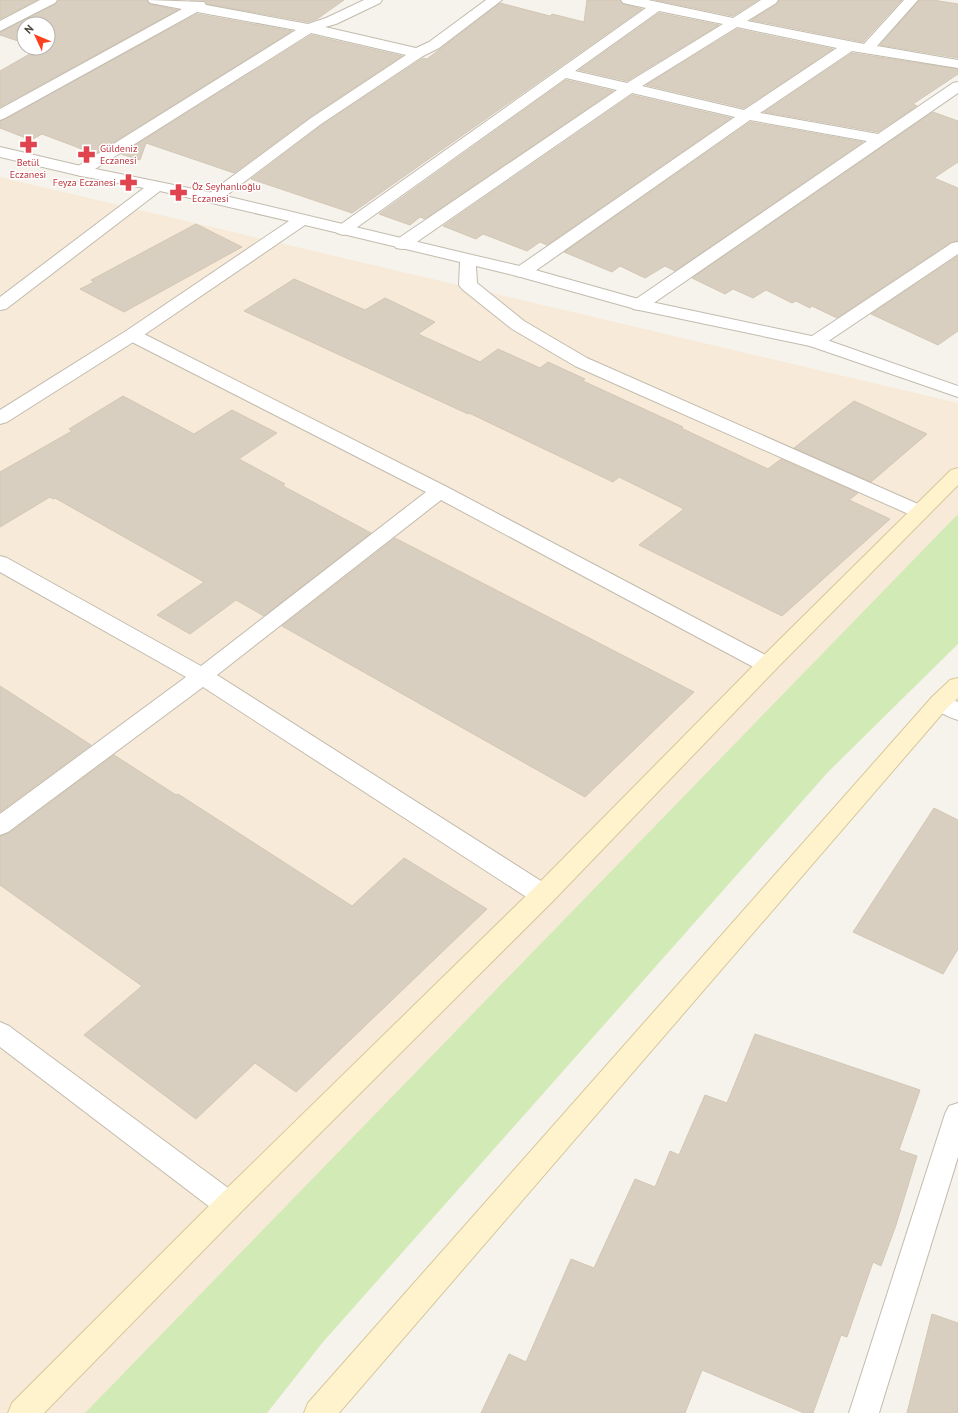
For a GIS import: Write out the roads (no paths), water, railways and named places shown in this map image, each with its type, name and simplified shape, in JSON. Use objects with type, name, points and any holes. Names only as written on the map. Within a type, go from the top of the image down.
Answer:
[{"type":"main road","points":[[23,1413],[229,1205],[543,894],[767,665],[958,474]]},
{"type":"main road","points":[[319,1413],[952,700]]},
{"type":"street","points":[[0,27],[50,0]]},
{"type":"street","points":[[155,0],[309,28],[418,53]]},
{"type":"street","points":[[0,115],[206,0]]},
{"type":"street","points":[[81,171],[309,28],[331,21],[375,0]]},
{"type":"street","points":[[213,198],[316,121],[418,53],[434,45],[495,0]]},
{"type":"street","points":[[628,0],[849,46],[958,64]]},
{"type":"street","points":[[402,244],[629,88],[771,0]]},
{"type":"street","points":[[868,48],[911,0]]},
{"type":"street","points":[[343,230],[657,6]]},
{"type":"street","points":[[522,272],[747,115],[849,46]]},
{"type":"street","points":[[564,73],[747,115],[881,140]]},
{"type":"street","points":[[639,306],[958,86]]},
{"type":"street","points":[[0,152],[81,171],[213,198],[522,272],[639,306],[815,342],[958,392]]},
{"type":"street","points":[[2,303],[157,186]]},
{"type":"street","points":[[0,418],[132,335],[301,220]]},
{"type":"street","points":[[815,342],[958,248]]},
{"type":"street","points":[[468,259],[468,285],[518,325],[581,362],[920,512]]},
{"type":"street","points":[[132,335],[440,491],[767,665]]},
{"type":"street","points":[[0,826],[202,676],[440,491]]},
{"type":"street","points":[[0,563],[202,676],[543,894]]},
{"type":"street","points":[[0,1033],[229,1205]]},
{"type":"street","points":[[864,1413],[950,1170],[958,1114]]},
{"type":"place","name":"Betül Eczanesi","points":[[28,145]]},
{"type":"place","name":"Güldeniz Eczanesi","points":[[87,154]]},
{"type":"place","name":"Feyza Eczanesi","points":[[129,182]]},
{"type":"place","name":"Öz Seyhanlıoğlu Eczanesi","points":[[179,192]]}]
